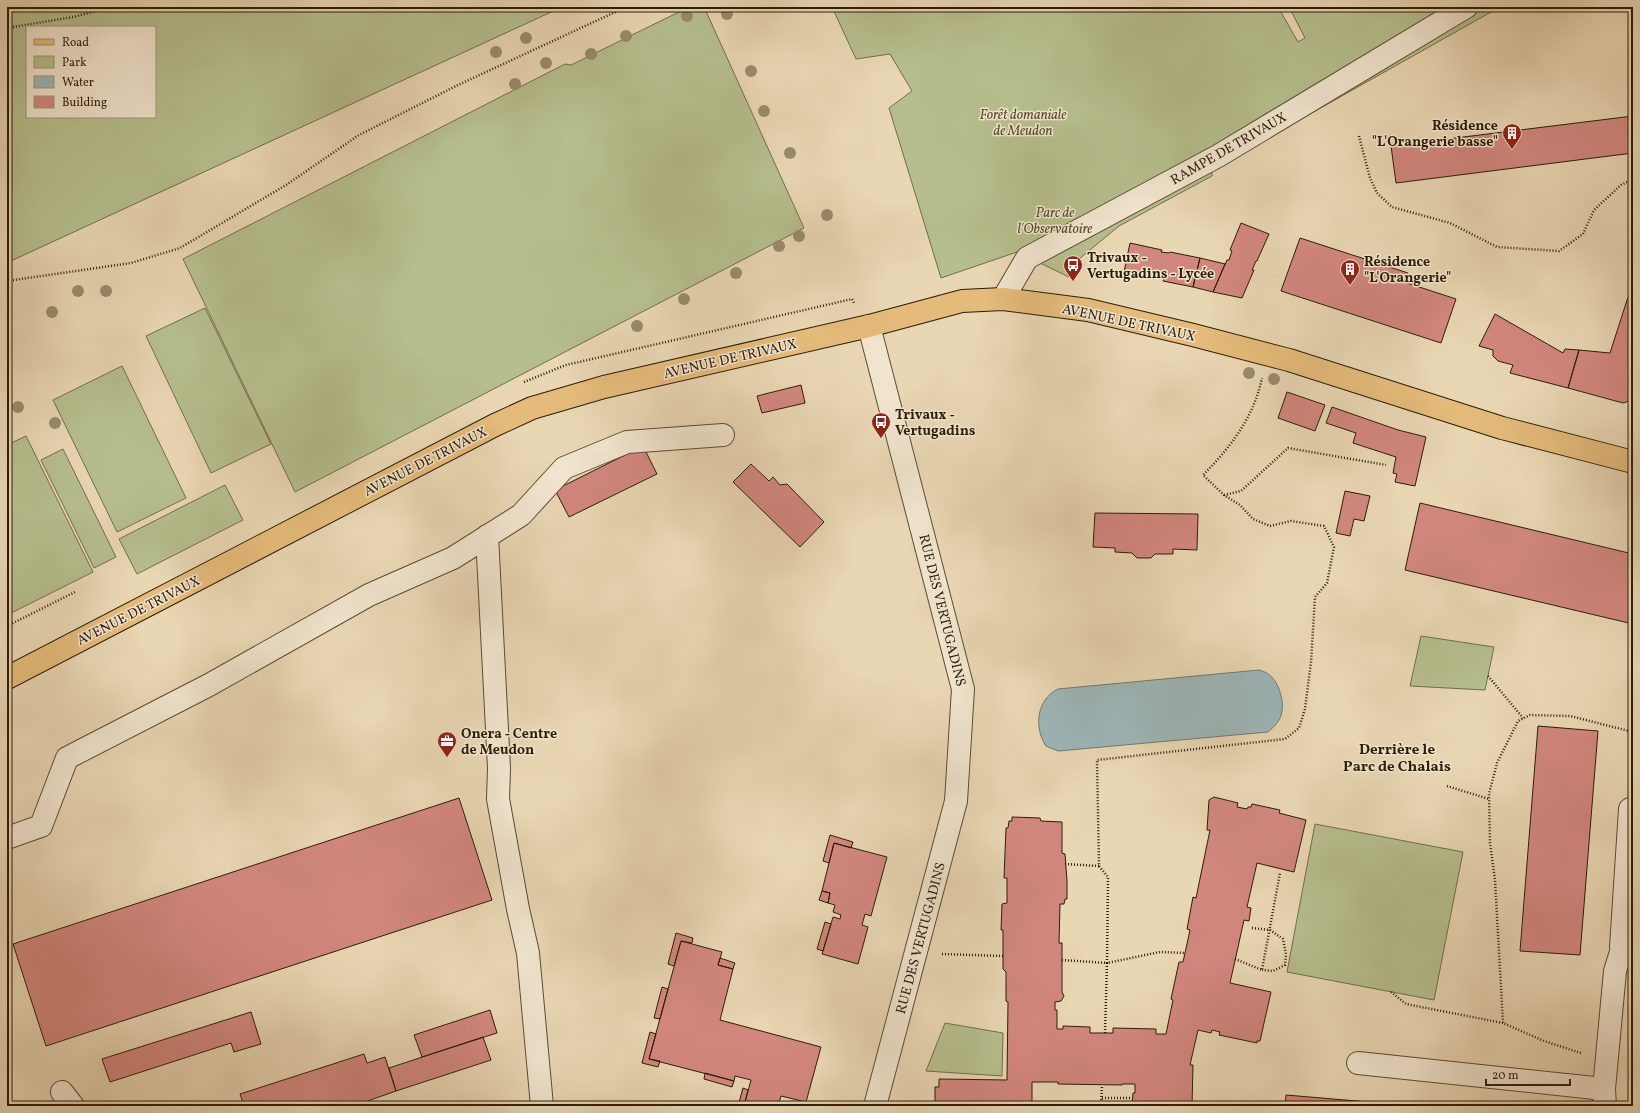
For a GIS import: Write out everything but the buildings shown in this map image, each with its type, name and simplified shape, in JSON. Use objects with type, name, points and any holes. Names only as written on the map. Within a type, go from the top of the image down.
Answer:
[{"type":"main road","name":"AVENUE DE TRIVAUX","points":[[7,678],[481,432],[532,408],[604,387],[869,326],[962,301],[1003,299],[1088,310],[1268,354],[1348,378],[1402,397],[1502,428],[1633,462]]},
{"type":"street","name":"RAMPE DE TRIVAUX","points":[[1003,299],[1027,258],[1218,156],[1466,7]]},
{"type":"street","name":"RUE DES VERTUGADINS","points":[[869,326],[963,689],[956,801],[918,950],[875,1106]]},
{"type":"street","points":[[7,838],[41,826],[67,758],[209,685],[369,595],[453,558],[521,514],[564,468],[627,442],[723,434]]},
{"type":"street","points":[[487,536],[499,768],[498,799],[518,909],[528,953],[542,1106]]},
{"type":"street","points":[[1621,952],[1630,809]]},
{"type":"street","points":[[1358,1063],[1604,1097],[1614,971],[1621,952],[1633,929]]},
{"type":"path","points":[[7,28],[73,17],[112,7]]},
{"type":"path","points":[[7,281],[131,263],[180,248],[286,185],[359,135],[458,85],[626,7]]},
{"type":"path","points":[[1359,136],[1370,178],[1377,193],[1392,207],[1450,223],[1497,247],[1559,251],[1584,234],[1594,210],[1621,185],[1633,179]]},
{"type":"path","points":[[1105,1033],[1108,877],[1099,866],[1097,760],[1285,739],[1299,728],[1305,709],[1311,662],[1315,597],[1327,583],[1334,547],[1324,526],[1291,521],[1270,526],[1253,519],[1240,505],[1224,495],[1203,475],[1219,459],[1234,440],[1254,405],[1261,386],[1268,354]]},
{"type":"path","points":[[1224,495],[1241,491],[1288,448],[1386,465]]},
{"type":"path","points":[[7,626],[75,592]]},
{"type":"path","points":[[1488,676],[1523,718]]},
{"type":"path","points":[[1630,809],[1629,731],[1633,704]]},
{"type":"path","points":[[1503,1023],[1496,888],[1490,843],[1489,799],[1497,763],[1518,721],[1530,715],[1570,716],[1629,731]]},
{"type":"path","points":[[1447,786],[1489,799]]},
{"type":"path","points":[[1065,864],[1099,866]]},
{"type":"path","points":[[1262,970],[1280,873]]},
{"type":"path","points":[[1235,959],[1262,970],[1273,972],[1284,965],[1286,954],[1283,939],[1270,930],[1252,928]]},
{"type":"path","points":[[918,950],[952,955],[1003,956]]},
{"type":"path","points":[[1062,960],[1107,963],[1160,952],[1185,953]]},
{"type":"path","points":[[1391,992],[1406,1004],[1503,1023],[1544,1041],[1606,1062]]},
{"type":"path","points":[[1101,1106],[1102,1085]]},
{"type":"path","points":[[1102,1098],[1132,1098]]},
{"type":"green space","points":[[7,7],[562,7],[13,260],[7,259]]},
{"type":"green space","name":"Forêt domaniale de Meudon","points":[[832,7],[1278,7],[1298,42],[1305,38],[1289,7],[1500,7],[1212,169],[1212,176],[1119,226],[1073,264],[1069,277],[1017,252],[941,278],[889,108],[912,91],[890,54],[856,59]]},
{"type":"green space","points":[[687,8],[705,9],[804,228],[295,492],[183,259],[565,64],[571,65]]},
{"type":"green space","points":[[205,308],[271,444],[211,473],[146,336]]},
{"type":"green space","points":[[122,366],[186,498],[117,532],[53,400]]},
{"type":"green space","points":[[26,436],[93,572],[7,615],[7,445]]},
{"type":"green space","points":[[63,449],[116,557],[94,568],[41,460]]},
{"type":"green space","points":[[225,485],[243,520],[137,574],[119,539]]},
{"type":"green space","points":[[1421,636],[1494,647],[1485,690],[1410,686]]},
{"type":"green space","points":[[1315,824],[1463,852],[1434,1000],[1287,972]]},
{"type":"green space","points":[[945,1023],[1003,1033],[1002,1076],[926,1071]]},
{"type":"water","points":[[1259,670],[1267,673],[1275,681],[1280,690],[1282,701],[1282,711],[1279,720],[1268,732],[1058,751],[1046,746],[1042,739],[1039,723],[1041,707],[1045,700],[1058,689]]},
{"type":"place","name":"Résidence \"L'Orangerie basse\"","points":[[1512,150]]},
{"type":"place","name":"Trivaux - Vertugadins - Lycée","points":[[1073,282]]},
{"type":"place","name":"Résidence \"L'Orangerie\"","points":[[1350,286]]},
{"type":"place","name":"Trivaux - Vertugadins","points":[[881,439]]},
{"type":"place","name":"Onera - Centre de Meudon","points":[[447,758]]},
{"type":"district","name":"Derrière le Parc de Chalais","points":[[1397,758]]},
{"type":"park label","name":"Parc de l'Observatoire","points":[[1055,220]]}]
